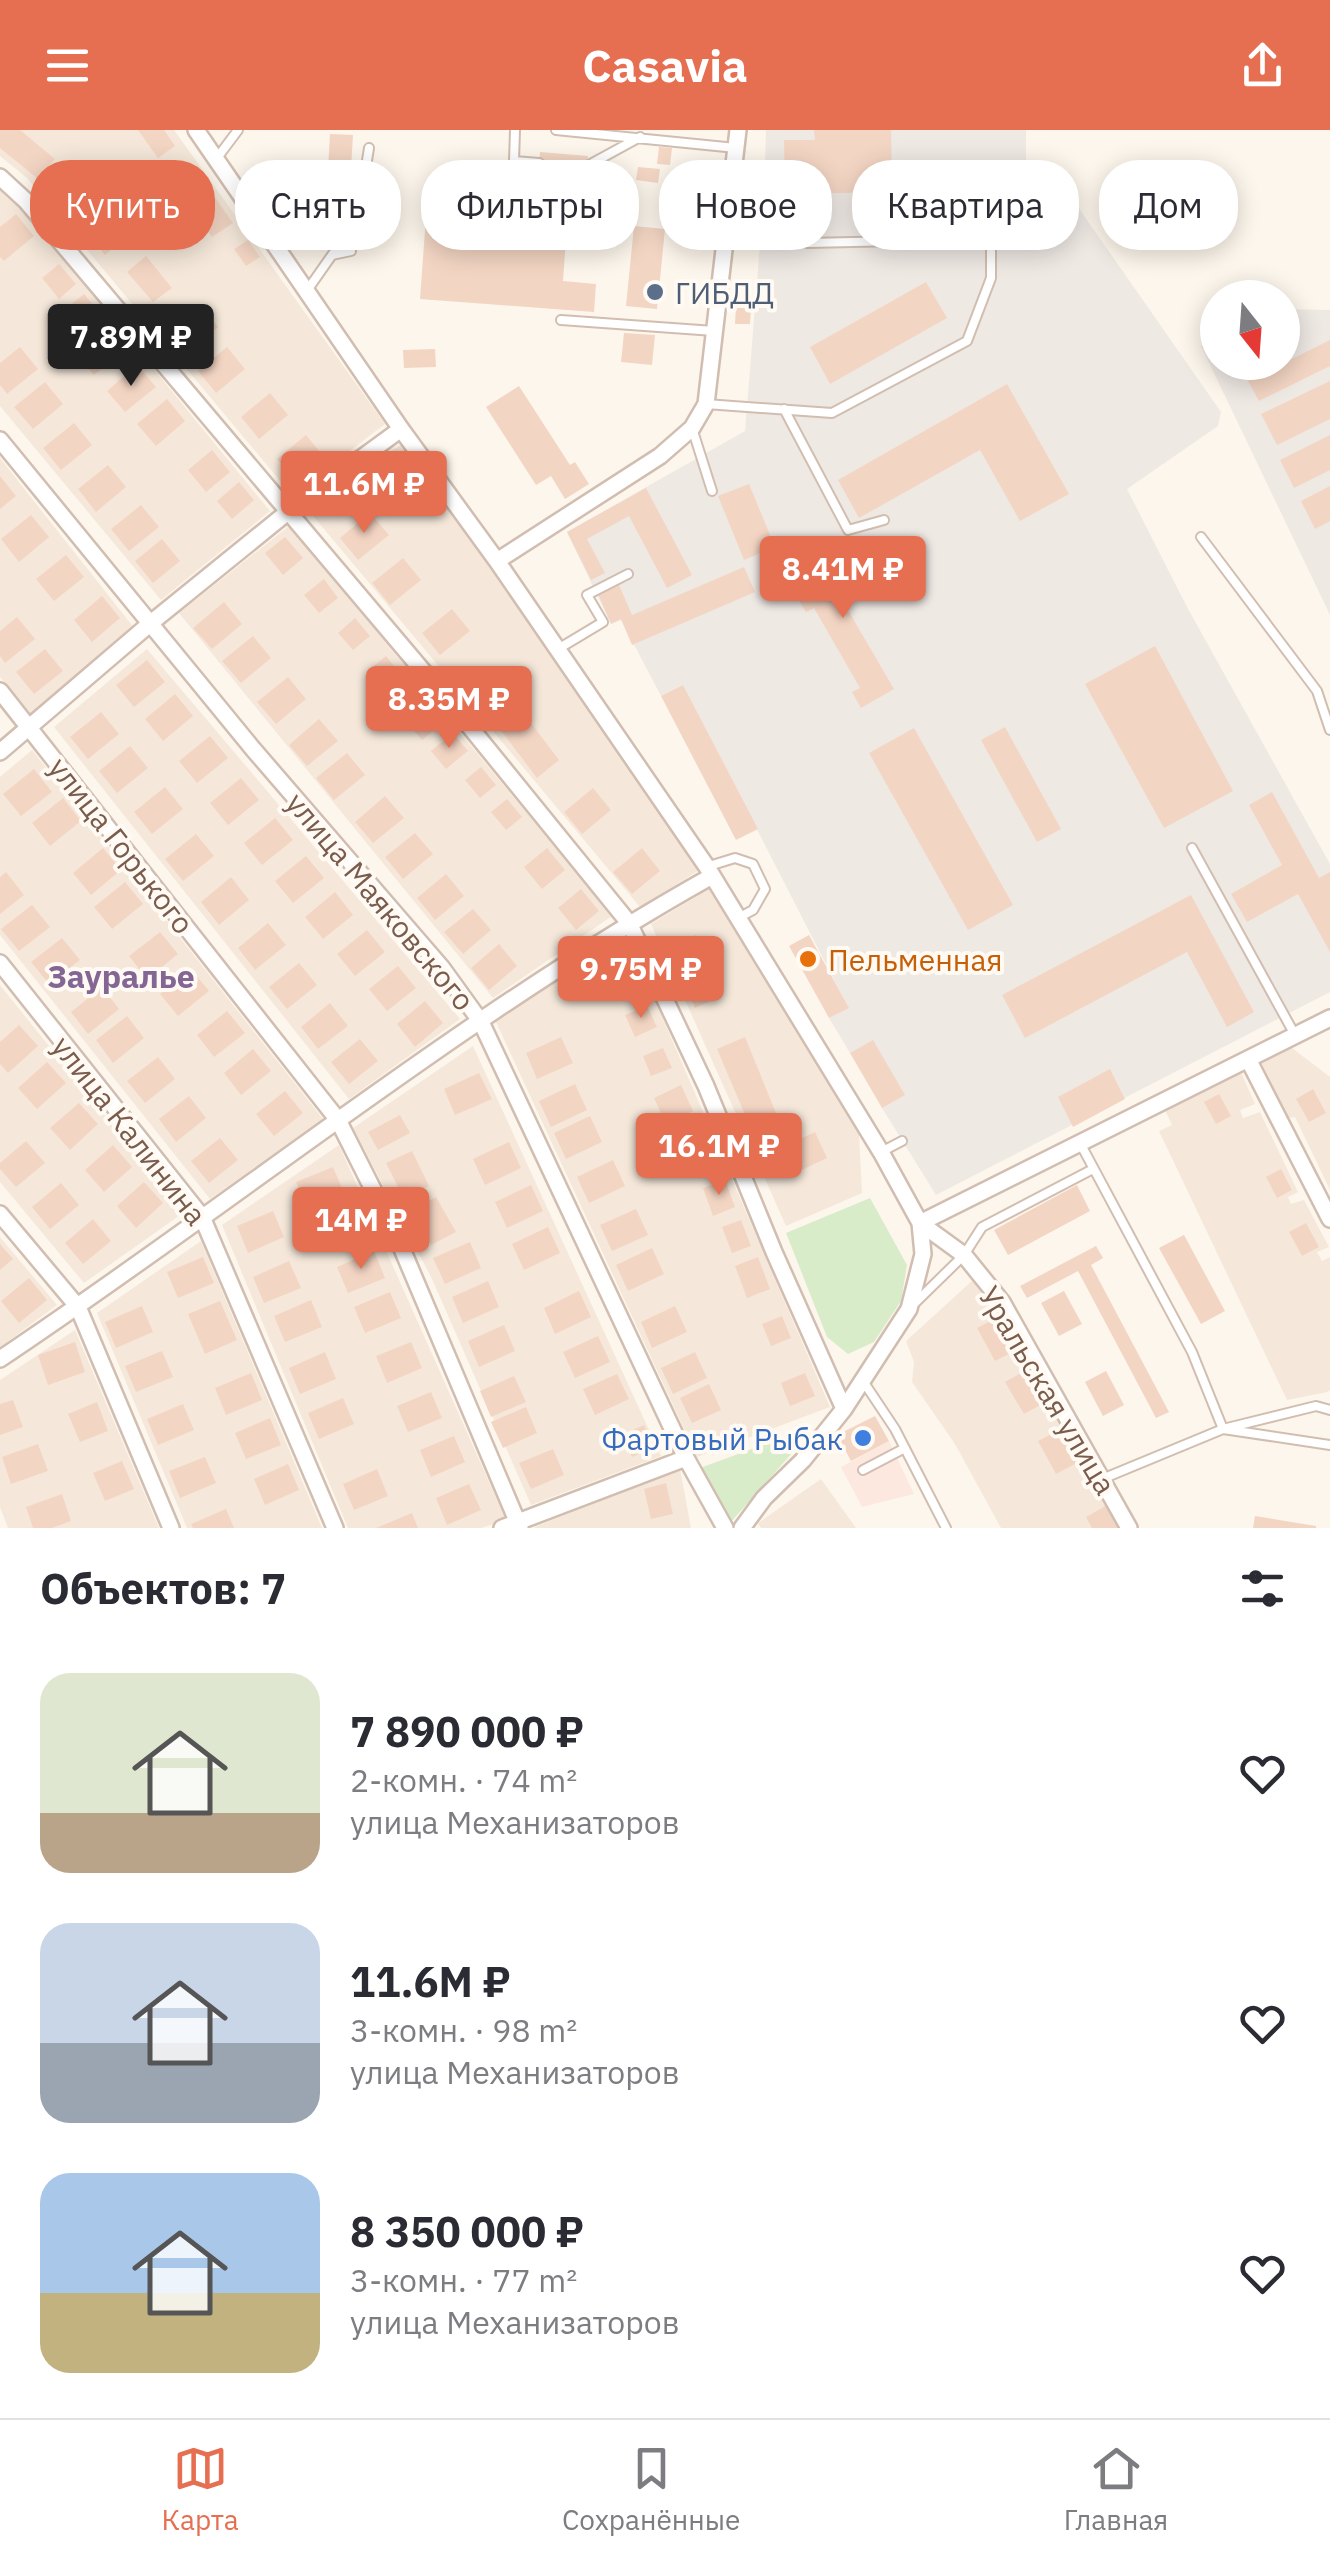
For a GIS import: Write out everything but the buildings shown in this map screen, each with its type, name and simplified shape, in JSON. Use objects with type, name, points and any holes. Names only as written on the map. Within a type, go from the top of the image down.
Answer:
[{"type":"street","name":"Уральская улица","points":[[196,130],[710,872],[920,1223],[964,1256],[1002,1302],[1129,1528]]},
{"type":"street","points":[[497,560],[660,456],[692,428],[706,404],[738,130]]},
{"type":"street","points":[[0,177],[26,200],[629,923],[706,1086],[844,1408]]},
{"type":"street","points":[[0,752],[288,511],[401,429]]},
{"type":"street","name":"улица Маяковского","points":[[0,440],[253,749],[442,968],[481,1022],[686,1458],[725,1528]]},
{"type":"street","name":"улица Горького","points":[[0,691],[338,1120],[397,1237],[520,1525]]},
{"type":"street","points":[[0,1360],[338,1120],[710,872]]},
{"type":"street","name":"улица Калинина","points":[[0,963],[202,1217],[334,1528]]},
{"type":"street","points":[[742,1528],[844,1408],[908,1309],[923,1254],[920,1223],[1330,1018]]},
{"type":"street","points":[[1248,1059],[1330,1219]]},
{"type":"street","points":[[0,1214],[78,1307],[170,1528]]},
{"type":"street","points":[[502,1528],[520,1525],[686,1458]]},
{"type":"lane","points":[[216,160],[238,130]]},
{"type":"lane","points":[[514,160],[515,130]]},
{"type":"lane","points":[[556,130],[736,148]]},
{"type":"lane","points":[[599,160],[640,137]]},
{"type":"lane","points":[[306,292],[357,223],[369,148]]},
{"type":"lane","points":[[706,404],[832,413],[968,342],[991,278],[991,239],[832,242]]},
{"type":"lane","points":[[332,256],[351,251]]},
{"type":"lane","points":[[561,320],[714,331]]},
{"type":"lane","points":[[784,409],[848,530],[884,520]]},
{"type":"lane","points":[[692,428],[712,491]]},
{"type":"lane","points":[[1201,537],[1317,690],[1330,730]]},
{"type":"lane","points":[[558,650],[603,622],[587,595],[628,574]]},
{"type":"lane","points":[[1192,848],[1294,1036]]},
{"type":"lane","points":[[710,872],[734,858],[753,864],[766,888],[753,910],[738,918]]},
{"type":"lane","points":[[880,1152],[902,1141]]},
{"type":"lane","points":[[1080,1143],[1192,1352],[1224,1430]]},
{"type":"lane","points":[[908,1309],[964,1256],[982,1227],[1093,1168]]},
{"type":"lane","points":[[864,1381],[905,1448],[946,1528]]},
{"type":"lane","points":[[1102,1479],[1224,1430],[1316,1406],[1330,1410]]},
{"type":"lane","points":[[1224,1430],[1330,1445]]},
{"type":"lane","points":[[863,1470],[905,1448]]},
{"type":"shaded area","points":[[0,130],[174,130],[196,160],[30,160],[30,182],[0,156]]},
{"type":"shaded area","points":[[766,130],[1026,130],[1026,160],[852,160],[852,250],[1079,250],[1079,208],[1099,237],[1099,250],[1108,250],[1221,412],[1218,426],[1127,489],[1187,607],[1330,864],[1330,992],[936,1195],[882,1108],[873,1041],[850,1053],[829,1018],[848,1007],[683,685],[661,696],[621,620],[611,624],[567,532],[745,431],[760,250],[832,250],[832,160],[765,160]]},
{"type":"shaded area","points":[[215,187],[235,215],[235,250],[260,250],[385,424],[292,495],[87,250],[215,250]]},
{"type":"shaded area","points":[[0,189],[30,218],[30,250],[56,250],[270,511],[161,600],[0,406]]},
{"type":"shaded area","points":[[1300,309],[1330,310],[1330,615],[1217,380],[1300,380]]},
{"type":"shaded area","points":[[403,443],[701,869],[640,907],[309,511]]},
{"type":"shaded area","points":[[0,458],[135,629],[32,715],[0,677]]},
{"type":"shaded area","points":[[289,526],[612,916],[493,998],[179,613]]},
{"type":"shaded area","points":[[147,649],[460,1019],[349,1099],[54,727]]},
{"type":"shaded area","points":[[32,750],[323,1119],[210,1199],[0,935],[0,777]]},
{"type":"shaded area","points":[[709,889],[859,1134],[862,1193],[786,1226],[651,924]]},
{"type":"shaded area","points":[[626,933],[830,1407],[697,1457],[496,1022]]},
{"type":"shaded area","points":[[0,985],[183,1213],[84,1283],[0,1182]]},
{"type":"shaded area","points":[[473,1046],[661,1456],[531,1505],[432,1279],[353,1128]]},
{"type":"shaded area","points":[[1292,1048],[1330,1077],[1330,1190],[1295,1117],[1289,1118],[1261,1062]]},
{"type":"shaded area","points":[[1240,1070],[1255,1104],[1240,1110],[1243,1118],[1260,1112],[1298,1192],[1288,1197],[1291,1204],[1304,1200],[1329,1247],[1317,1252],[1322,1261],[1330,1257],[1327,1392],[1287,1400],[1159,1131],[1172,1125],[1164,1108]]},
{"type":"shaded area","points":[[339,1145],[506,1520],[481,1528],[348,1528],[222,1225]]},
{"type":"shaded area","points":[[0,1237],[57,1305],[0,1347]]},
{"type":"shaded area","points":[[201,1241],[322,1528],[187,1528],[97,1313]]},
{"type":"shaded area","points":[[973,1280],[998,1310],[1120,1528],[1001,1528],[955,1444],[912,1382],[914,1362],[906,1341]]},
{"type":"shaded area","points":[[75,1330],[159,1528],[8,1528],[0,1507],[0,1380]]},
{"type":"shaded area","points":[[889,1441],[914,1494],[862,1507],[841,1467]]},
{"type":"shaded area","points":[[680,1469],[691,1528],[535,1528],[535,1527]]},
{"type":"shaded area","points":[[821,1479],[856,1528],[761,1528],[758,1523]]},
{"type":"green space","points":[[870,1198],[907,1265],[901,1301],[874,1342],[848,1354],[827,1337],[786,1233]]},
{"type":"green space","points":[[787,1436],[793,1452],[729,1524],[700,1468]]},
{"type":"place","name":"ГИБДД","points":[[655,292]]},
{"type":"place","name":"Пельменная","points":[[808,959]]},
{"type":"place","name":"Фартовый Рыбак","points":[[863,1438]]},
{"type":"district","name":"Зауралье","points":[[121,976]]}]
